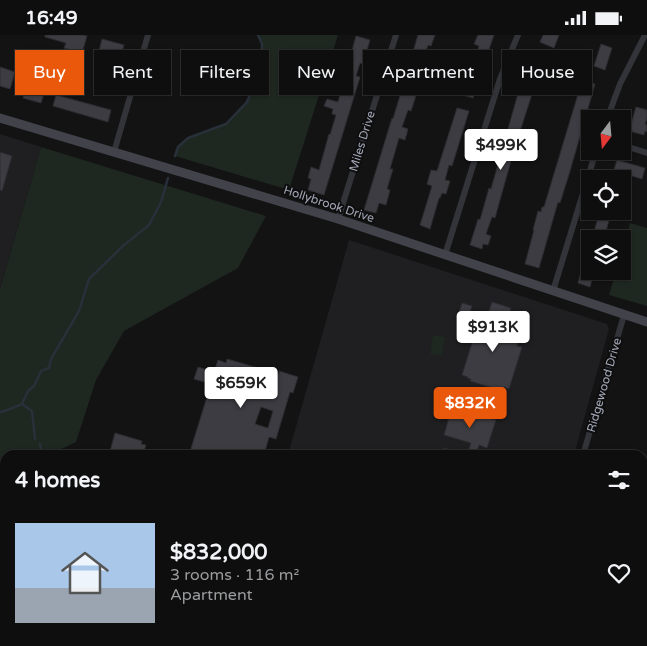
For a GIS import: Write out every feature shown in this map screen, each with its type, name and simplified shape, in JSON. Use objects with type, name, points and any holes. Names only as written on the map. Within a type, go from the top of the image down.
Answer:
[{"type":"main road","name":"Hollybrook Drive","points":[[0,118],[338,219],[647,322]]},
{"type":"street","points":[[114,152],[148,35]]},
{"type":"street","name":"Miles Drive","points":[[338,219],[396,35]]},
{"type":"street","points":[[445,255],[500,79],[518,35]]},
{"type":"street","points":[[610,110],[620,84],[645,35]]},
{"type":"street","points":[[631,148],[647,153]]},
{"type":"street","points":[[553,291],[593,160]]},
{"type":"street","name":"Ridgewood Drive","points":[[584,450],[624,315]]},
{"type":"shaded area","points":[[258,35],[338,35],[333,50],[279,50],[279,95],[319,95],[289,190],[175,156],[178,147],[188,138],[226,124],[247,102],[250,95],[269,95],[269,50],[262,50],[262,44]]},
{"type":"shaded area","points":[[0,134],[41,147],[0,289]]},
{"type":"shaded area","points":[[41,147],[266,216],[238,268],[124,331],[96,380],[76,442],[59,450],[0,450],[0,289]]},
{"type":"shaded area","points":[[630,223],[647,228],[647,306],[609,295],[613,280],[631,280],[631,230],[628,230]]},
{"type":"shaded area","points":[[349,240],[607,324],[609,329],[575,450],[289,450]]},
{"type":"shaded area","points":[[433,335],[445,337],[442,356],[430,354]]},
{"type":"building","points":[[45,35],[87,36],[83,50],[64,48],[66,43],[45,37]]},
{"type":"building","points":[[418,35],[435,35],[431,46],[428,45],[426,50],[414,50]]},
{"type":"building","points":[[478,35],[494,35],[489,50],[478,50],[479,46],[474,44]]},
{"type":"building","points":[[543,35],[559,35],[554,48],[540,42]]},
{"type":"building","points":[[356,36],[370,40],[367,50],[363,50],[363,64],[360,63],[356,76],[360,77],[324,195],[308,190],[311,179],[308,178],[311,167],[319,170],[336,115],[332,114],[333,109],[324,106],[327,99],[338,102],[340,95],[353,95],[352,50]]},
{"type":"building","points":[[102,39],[124,45],[122,50],[99,50]]},
{"type":"building","points":[[601,44],[612,48],[605,70],[594,66]]},
{"type":"building","points":[[0,67],[15,72],[10,89],[0,86]]},
{"type":"building","points":[[592,83],[595,84],[592,94]]},
{"type":"building","points":[[24,95],[43,95],[41,103],[23,98]]},
{"type":"building","points":[[56,95],[111,110],[108,122],[53,106]]},
{"type":"building","points":[[400,95],[416,95],[411,111],[408,110],[402,127],[408,129],[405,140],[399,138],[390,169],[393,169],[387,189],[390,190],[386,205],[379,203],[376,213],[364,210]]},
{"type":"building","points":[[462,95],[474,95],[473,98]]},
{"type":"building","points":[[518,95],[532,95],[495,218],[492,217],[486,234],[491,236],[488,245],[483,244],[482,249],[470,245],[478,219],[480,220],[489,188],[491,189]]},
{"type":"building","points":[[578,95],[592,95],[588,110],[581,110],[581,133],[539,268],[525,264],[538,211],[541,212],[542,207],[544,207]]},
{"type":"building","points":[[636,107],[647,110],[645,124],[647,125],[647,132],[645,131],[644,135],[631,132]]},
{"type":"building","points":[[457,108],[469,111],[452,166],[449,165],[445,180],[450,181],[446,194],[442,193],[439,198],[430,229],[420,225],[432,186],[427,184],[431,170],[437,171]]},
{"type":"building","points":[[0,152],[12,156],[2,191],[0,190]]},
{"type":"building","points":[[617,160],[645,168],[642,179],[631,176],[631,170],[614,170]]},
{"type":"building","points":[[597,220],[609,220],[606,230],[595,230]]},
{"type":"building","points":[[581,272],[581,280],[592,280],[590,287],[578,283]]},
{"type":"building","points":[[492,302],[511,308],[503,337],[518,342],[517,346],[522,347],[509,389],[504,387],[503,391],[470,381],[471,379],[462,375],[475,333],[485,334],[492,312],[489,311]]},
{"type":"building","points":[[462,303],[472,306],[467,322],[457,319]]},
{"type":"building","points":[[227,359],[279,374],[279,371],[298,377],[293,393],[290,392],[276,439],[269,437],[265,450],[191,450],[211,384],[194,379],[198,367],[214,372],[218,360],[226,363]],"holes":[[[261,407],[273,411],[268,428],[255,424]]]},
{"type":"building","points":[[452,407],[496,420],[487,448],[479,445],[478,450],[469,450],[471,443],[444,435]]},
{"type":"building","points":[[115,433],[142,441],[141,444],[146,445],[144,450],[110,450]]},
{"type":"waterway","points":[[175,156],[178,147],[188,138],[226,124],[247,102],[262,64],[262,44],[258,35]]},
{"type":"waterway","points":[[0,412],[22,404],[41,371],[49,368],[51,359],[79,311],[89,279],[124,245],[149,225],[161,202],[168,178]]},
{"type":"waterway","points":[[22,404],[32,411],[35,439]]},
{"type":"waterway","points":[[40,444],[41,450]]}]
